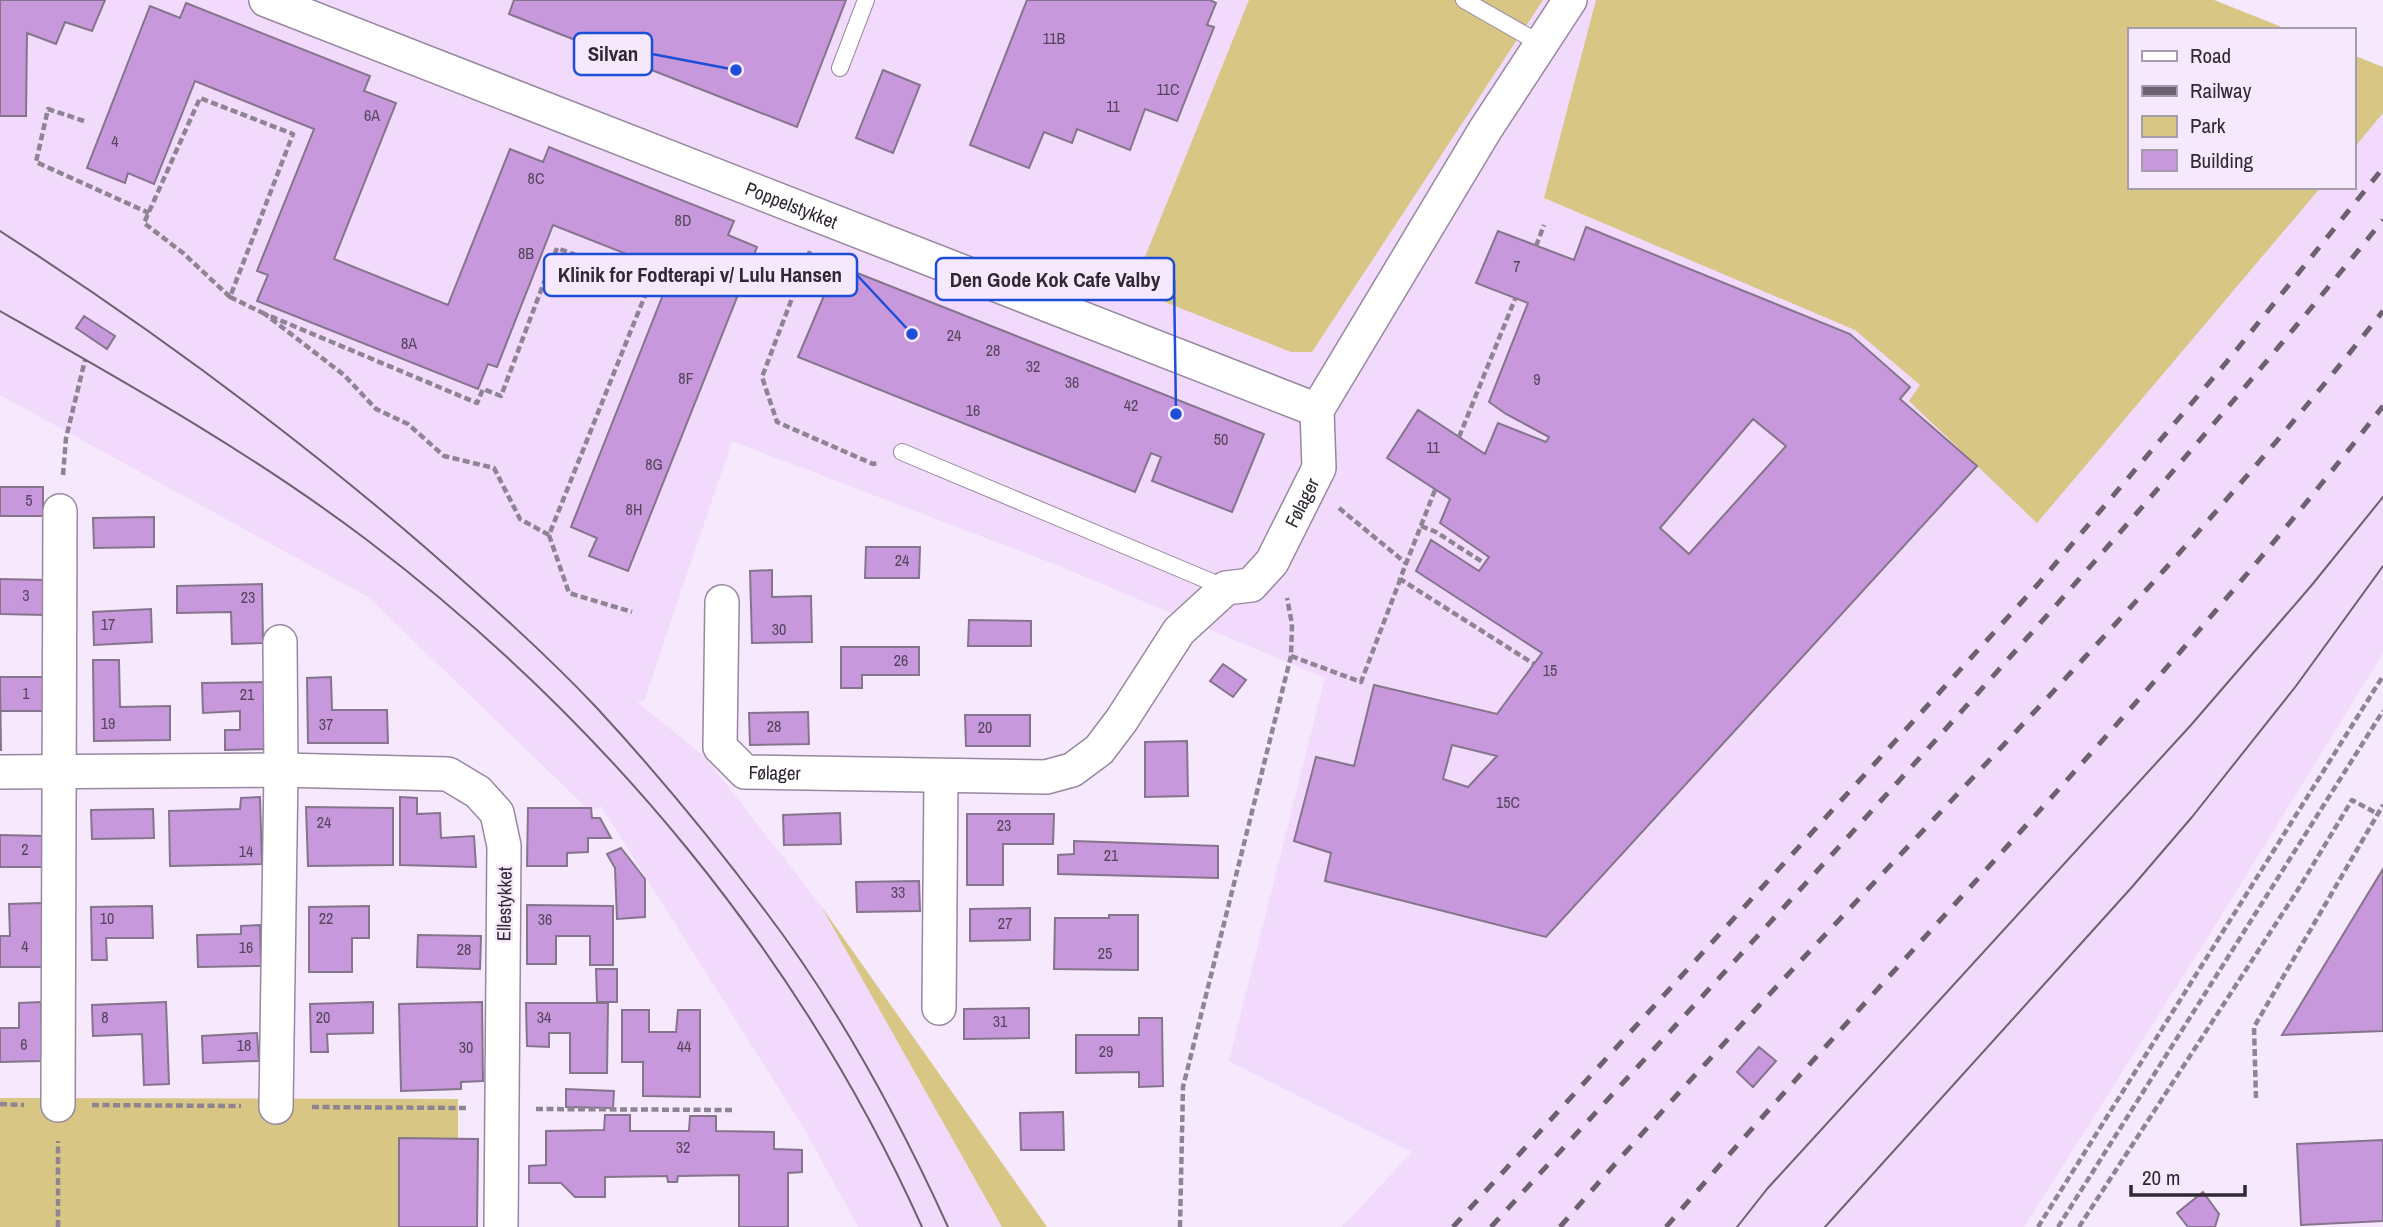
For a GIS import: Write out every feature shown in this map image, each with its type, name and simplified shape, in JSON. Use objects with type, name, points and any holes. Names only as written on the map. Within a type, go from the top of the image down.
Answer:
[{"type":"street","name":"Poppelstykket","points":[[266,0],[1317,410]]},
{"type":"street","points":[[1317,410],[1479,140],[1570,0]]},
{"type":"street","name":"Følager","points":[[722,602],[720,747],[746,772],[1046,777],[1072,770],[1099,750],[1179,631],[1226,588],[1251,585],[1272,562],[1319,468],[1317,410]]},
{"type":"street","points":[[58,1105],[60,511]]},
{"type":"street","points":[[276,1107],[281,770],[280,642]]},
{"type":"street","name":"Ellestykket","points":[[0,772],[281,770],[448,774],[478,792],[497,813],[504,846],[501,1227]]},
{"type":"street","points":[[939,1008],[941,777]]},
{"type":"lane","points":[[840,68],[866,0]]},
{"type":"lane","points":[[1464,0],[1541,44]]},
{"type":"lane","points":[[902,452],[1226,588]]},
{"type":"path","points":[[230,297],[293,134],[200,98],[144,223],[183,253],[230,297],[477,403],[483,389],[501,396],[557,248],[650,283],[550,535],[569,593],[632,612]]},
{"type":"path","points":[[84,121],[48,109],[36,162],[149,213]]},
{"type":"path","points":[[823,218],[762,377],[777,422],[873,464],[902,452]]},
{"type":"path","points":[[1536,246],[1544,225]]},
{"type":"path","points":[[1459,437],[1515,299]]},
{"type":"path","points":[[265,314],[344,375],[376,409],[408,424],[444,456],[495,468],[520,519],[550,535]]},
{"type":"path","points":[[66,438],[85,360]]},
{"type":"path","points":[[1311,485],[1406,564]]},
{"type":"path","points":[[1291,656],[1361,682],[1435,490]]},
{"type":"path","points":[[1421,526],[1436,532],[1484,563]]},
{"type":"path","points":[[1180,1227],[1183,1087],[1291,656],[1292,624],[1287,599],[1272,562]]},
{"type":"path","points":[[1400,579],[1534,664]]},
{"type":"path","points":[[2038,1227],[2383,676]]},
{"type":"path","points":[[2058,1227],[2383,711]]},
{"type":"path","points":[[2079,1227],[2299,888],[2352,800],[2378,814]]},
{"type":"path","points":[[2256,1098],[2254,1027],[2383,804]]},
{"type":"path","points":[[0,1104],[733,1110]]},
{"type":"path","points":[[58,1105],[58,1227]]},
{"type":"shaded area","points":[[0,0],[2202,0],[2128,28],[2128,189],[2355,189],[2355,65],[2383,76],[2383,653],[2216,924],[2024,1227],[1342,1227],[1412,1152],[1229,1061],[1325,678],[1062,567],[732,441],[644,701],[637,702],[705,757],[821,906],[1002,1227],[858,1227],[805,1130],[601,806],[590,811],[368,597],[0,395]]},
{"type":"green space","points":[[1249,0],[1543,0],[1312,352],[1291,352],[1132,289]]},
{"type":"green space","points":[[1596,0],[2214,0],[2284,28],[2128,28],[2128,189],[2319,189],[2037,523],[1909,401],[1920,385],[1855,330],[1544,198]]},
{"type":"green space","points":[[2355,56],[2383,67],[2383,113],[2355,147]]},
{"type":"green space","points":[[821,906],[1047,1227],[1002,1227]]},
{"type":"green space","points":[[0,1098],[458,1099],[458,1227],[0,1227]]},
{"type":"building","points":[[0,0],[105,0],[92,31],[65,22],[56,44],[27,33],[26,116],[0,116]]},
{"type":"building","points":[[514,0],[846,0],[797,127],[509,14]]},
{"type":"building","points":[[1027,0],[1210,0],[1216,3],[1207,25],[1214,27],[1177,121],[1145,109],[1130,150],[1077,129],[1072,143],[1044,132],[1029,168],[970,145]]},
{"type":"building","points":[[186,3],[370,76],[364,91],[396,103],[334,259],[448,305],[510,149],[543,162],[549,147],[734,221],[728,235],[757,247],[628,571],[589,556],[597,538],[571,527],[672,272],[553,225],[497,367],[488,364],[478,389],[257,301],[268,275],[257,271],[314,129],[195,81],[154,184],[128,173],[125,183],[87,168],[150,6],[180,18]]},
{"type":"building","points":[[883,70],[920,85],[893,153],[856,138]]},
{"type":"building","points":[[1586,227],[1850,334],[1910,387],[1900,399],[1977,466],[1546,937],[1325,881],[1331,853],[1294,841],[1316,757],[1354,766],[1374,685],[1497,714],[1542,653],[1416,571],[1431,540],[1479,571],[1489,557],[1440,523],[1450,499],[1387,458],[1418,410],[1485,454],[1498,423],[1546,442],[1549,437],[1489,402],[1528,303],[1476,283],[1498,231],[1574,260]],"holes":[[[1753,419],[1786,446],[1689,554],[1660,528]],[[1452,745],[1497,756],[1468,787],[1443,779]]]},
{"type":"building","points":[[837,265],[1264,434],[1232,512],[1152,481],[1161,457],[1151,453],[1135,492],[798,357]]},
{"type":"building","points":[[84,316],[115,336],[107,349],[76,328]]},
{"type":"building","points":[[0,487],[43,487],[43,516],[0,516]]},
{"type":"building","points":[[154,517],[154,547],[94,548],[93,518]]},
{"type":"building","points":[[866,547],[920,547],[919,578],[865,578]]},
{"type":"building","points":[[772,570],[772,597],[811,596],[812,642],[752,643],[750,571]]},
{"type":"building","points":[[0,579],[46,580],[45,615],[0,614]]},
{"type":"building","points":[[262,584],[263,643],[232,644],[231,612],[177,613],[177,586]]},
{"type":"building","points":[[151,609],[152,642],[94,645],[93,612]]},
{"type":"building","points":[[969,620],[1031,621],[1031,646],[968,646]]},
{"type":"building","points":[[841,647],[919,647],[919,675],[862,675],[862,688],[841,688]]},
{"type":"building","points":[[93,660],[119,660],[120,707],[170,706],[170,740],[94,741]]},
{"type":"building","points":[[1223,664],[1246,680],[1233,697],[1210,681]]},
{"type":"building","points":[[0,677],[45,677],[45,711],[0,711]]},
{"type":"building","points":[[331,677],[332,710],[387,710],[388,743],[308,743],[307,678]]},
{"type":"building","points":[[265,682],[267,749],[225,750],[225,730],[240,730],[240,711],[203,713],[202,683]]},
{"type":"building","points":[[808,712],[809,744],[750,745],[749,713]]},
{"type":"building","points":[[965,715],[1030,715],[1030,746],[966,746]]},
{"type":"building","points":[[1187,741],[1188,796],[1145,797],[1145,742]]},
{"type":"building","points":[[260,797],[262,864],[170,866],[169,811],[240,809],[241,798]]},
{"type":"building","points":[[400,797],[417,798],[417,814],[440,813],[441,838],[474,836],[476,867],[400,865]]},
{"type":"building","points":[[306,807],[393,808],[393,865],[308,866]]},
{"type":"building","points":[[528,808],[591,808],[592,818],[600,818],[611,838],[588,838],[588,852],[567,853],[567,866],[527,866]]},
{"type":"building","points":[[153,809],[154,838],[92,839],[91,810]]},
{"type":"building","points":[[840,813],[841,844],[784,845],[783,815]]},
{"type":"building","points":[[967,814],[1054,814],[1053,844],[1003,844],[1003,885],[967,885]]},
{"type":"building","points":[[0,835],[44,836],[43,867],[0,867]]},
{"type":"building","points":[[1074,841],[1218,846],[1218,878],[1058,874],[1058,855],[1074,854]]},
{"type":"building","points":[[621,848],[645,879],[645,917],[617,919],[615,868],[607,854]]},
{"type":"building","points":[[2383,869],[2383,1031],[2282,1035]]},
{"type":"building","points":[[919,881],[920,911],[857,912],[856,882]]},
{"type":"building","points":[[42,903],[43,967],[0,967],[0,936],[10,936],[9,904]]},
{"type":"building","points":[[527,905],[613,906],[613,965],[590,965],[590,936],[556,936],[556,964],[527,964]]},
{"type":"building","points":[[152,906],[153,938],[106,938],[107,960],[92,960],[91,907]]},
{"type":"building","points":[[369,906],[369,938],[352,938],[352,972],[309,972],[309,907]]},
{"type":"building","points":[[1030,908],[1030,940],[970,941],[970,909]]},
{"type":"building","points":[[1109,915],[1138,915],[1138,970],[1054,969],[1055,918],[1109,918]]},
{"type":"building","points":[[260,925],[261,966],[198,967],[197,935],[241,934],[241,926]]},
{"type":"building","points":[[418,935],[481,936],[480,969],[417,967]]},
{"type":"building","points":[[596,969],[617,969],[617,1002],[597,1002]]},
{"type":"building","points":[[41,1002],[42,1061],[0,1062],[0,1028],[19,1028],[19,1003]]},
{"type":"building","points":[[166,1002],[169,1084],[144,1085],[142,1034],[93,1036],[92,1005]]},
{"type":"building","points":[[373,1002],[373,1033],[327,1034],[328,1052],[311,1052],[310,1004]]},
{"type":"building","points":[[482,1002],[483,1081],[461,1082],[461,1089],[401,1091],[399,1004]]},
{"type":"building","points":[[526,1003],[608,1003],[607,1073],[570,1073],[570,1033],[549,1033],[549,1047],[527,1046]]},
{"type":"building","points":[[1029,1008],[1029,1038],[964,1039],[964,1009]]},
{"type":"building","points":[[622,1010],[649,1010],[649,1032],[676,1032],[678,1010],[700,1010],[700,1097],[643,1096],[643,1062],[622,1062]]},
{"type":"building","points":[[1139,1018],[1162,1018],[1163,1086],[1139,1087],[1139,1072],[1076,1073],[1076,1035],[1139,1035]]},
{"type":"building","points":[[257,1033],[259,1061],[203,1063],[202,1036]]},
{"type":"building","points":[[1759,1047],[1776,1061],[1753,1087],[1737,1072]]},
{"type":"building","points":[[566,1089],[614,1091],[613,1108],[566,1107]]},
{"type":"building","points":[[1063,1112],[1064,1150],[1021,1150],[1020,1113]]},
{"type":"building","points":[[605,1115],[630,1115],[630,1131],[689,1131],[690,1116],[716,1116],[716,1131],[774,1132],[774,1149],[802,1150],[802,1172],[788,1173],[788,1227],[739,1227],[739,1175],[678,1176],[677,1182],[668,1182],[667,1176],[605,1177],[605,1197],[575,1197],[561,1183],[529,1183],[529,1166],[546,1165],[546,1131],[604,1130]]},
{"type":"building","points":[[399,1138],[478,1139],[477,1227],[399,1227]]},
{"type":"building","points":[[2383,1140],[2383,1221],[2301,1225],[2297,1144]]},
{"type":"building","points":[[2203,1192],[2219,1214],[2215,1227],[2188,1227],[2177,1213]]},
{"type":"tram line","points":[[0,231],[165,343],[325,464],[492,607],[596,707],[705,833],[793,949],[866,1064],[948,1227]]},
{"type":"tram line","points":[[0,311],[279,477],[367,540],[454,610],[537,685],[615,765],[688,849],[755,938],[817,1030],[873,1127],[922,1227]]},
{"type":"tram line","points":[[1737,1227],[1767,1189],[2191,725],[2311,586],[2383,497]]},
{"type":"tram line","points":[[1825,1227],[2192,817],[2296,686],[2383,566]]},
{"type":"railway","points":[[1453,1227],[2039,583],[2230,358],[2383,168]]},
{"type":"railway","points":[[1491,1227],[1832,855],[2056,605],[2276,350],[2383,220]]},
{"type":"railway","points":[[1560,1227],[1766,998],[2082,661],[2185,547],[2286,430],[2383,311]]},
{"type":"railway","points":[[1666,1227],[2121,720],[2298,513],[2383,406]]},
{"type":"place","name":"Silvan","points":[[736,70]]},
{"type":"place","name":"Klinik for Fodterapi v/ Lulu Hansen","points":[[912,334]]},
{"type":"place","name":"Den Gode Kok Cafe Valby","points":[[1176,414]]}]
